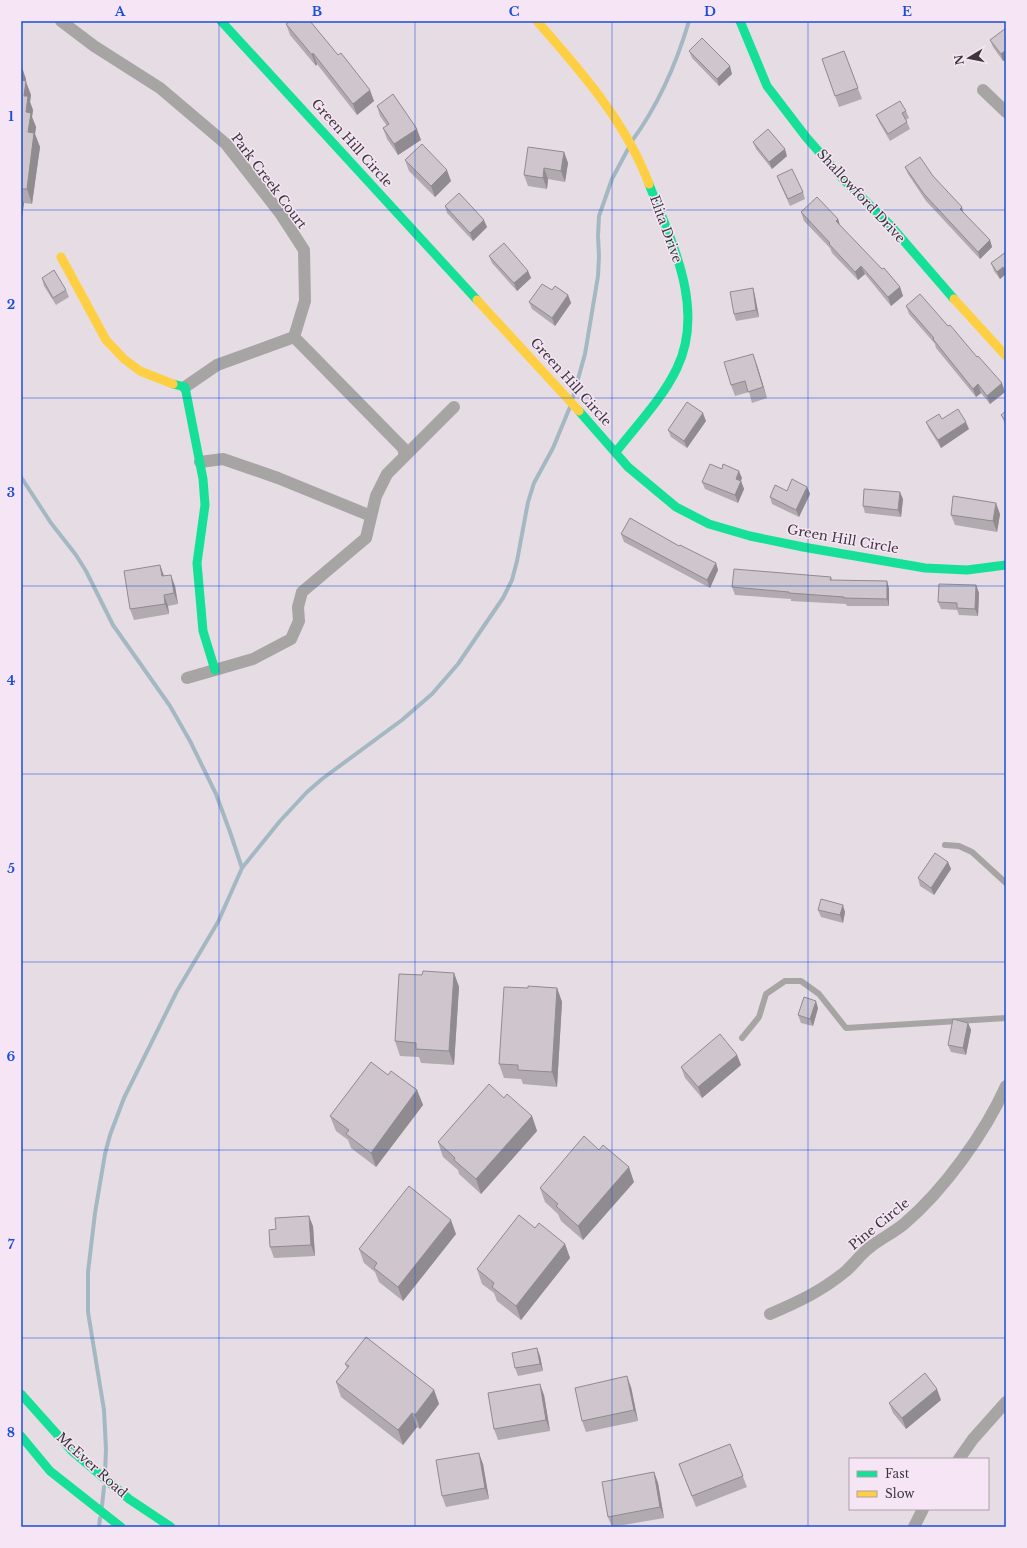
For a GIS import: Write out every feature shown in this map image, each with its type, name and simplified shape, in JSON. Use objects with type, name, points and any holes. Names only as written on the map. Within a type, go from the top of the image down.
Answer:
[{"type":"street","name":"Park Creek Court","points":[[61,21],[94,46],[160,88],[226,144],[280,213],[304,250],[304,301],[294,337]]},
{"type":"street","name":"Green Hill Circle","points":[[221,21],[558,387],[616,452],[628,468],[676,507],[710,524],[750,536],[803,547],[925,568],[968,570],[1006,565]]},
{"type":"street","name":"Elita Drive","points":[[537,21],[575,64],[618,123],[644,171],[680,266],[688,309],[686,342],[677,368],[660,396],[616,452]]},
{"type":"street","name":"Shallowford Drive","points":[[740,21],[768,86],[806,137],[842,178],[890,225],[1006,356]]},
{"type":"street","points":[[983,90],[1006,112]]},
{"type":"street","points":[[61,257],[106,340],[124,359],[147,374],[165,382],[185,387],[217,365],[294,337],[403,448],[405,456]]},
{"type":"street","points":[[185,387],[203,479],[205,505],[197,563],[202,631],[215,670]]},
{"type":"street","points":[[187,678],[253,659],[291,639],[299,621],[298,607],[302,592],[366,538],[376,496],[387,474],[454,407]]},
{"type":"street","points":[[200,462],[223,459],[278,478],[371,516]]},
{"type":"street","name":"Pine Circle","points":[[770,1314],[808,1298],[829,1284],[847,1270],[863,1253],[903,1224],[921,1208],[974,1143],[999,1102],[1006,1086]]},
{"type":"street","name":"McEver Road","points":[[21,1394],[72,1450],[129,1499],[171,1527]]},
{"type":"street","points":[[960,1458],[973,1439],[1006,1402]]},
{"type":"street","points":[[21,1436],[50,1471],[121,1527]]},
{"type":"street","points":[[914,1527],[922,1510]]},
{"type":"lane","points":[[945,845],[959,846],[972,852],[1006,883]]},
{"type":"lane","points":[[742,1038],[759,1016],[766,994],[785,982],[801,981],[819,994],[846,1028],[1006,1018]]},
{"type":"building","points":[[290,21],[310,21],[338,55],[341,53],[370,90],[353,104],[313,53],[312,55],[286,24]]},
{"type":"building","points":[[1006,28],[1006,50],[1001,54],[990,40]]},
{"type":"building","points":[[702,38],[730,66],[717,79],[689,51]]},
{"type":"building","points":[[844,51],[858,88],[835,96],[822,59]]},
{"type":"building","points":[[21,80],[26,81],[24,96],[28,96],[26,112],[31,113],[28,132],[34,133],[27,189],[21,189]]},
{"type":"building","points":[[393,94],[417,129],[394,144],[383,128],[389,124],[377,106]]},
{"type":"building","points":[[900,101],[906,111],[902,113],[907,122],[888,134],[876,115]]},
{"type":"building","points":[[768,129],[785,149],[769,162],[753,142]]},
{"type":"building","points":[[422,144],[447,170],[431,186],[405,160]]},
{"type":"building","points":[[528,147],[564,152],[561,171],[544,168],[543,178],[524,175]]},
{"type":"building","points":[[920,157],[933,176],[962,207],[960,209],[990,240],[978,252],[924,194],[905,167]]},
{"type":"building","points":[[792,169],[803,192],[788,199],[777,176]]},
{"type":"building","points":[[459,193],[484,220],[470,233],[445,206]]},
{"type":"building","points":[[817,197],[838,219],[836,221],[882,269],[884,268],[900,287],[888,297],[861,266],[855,272],[801,212]]},
{"type":"building","points":[[504,243],[528,271],[514,283],[489,256]]},
{"type":"building","points":[[1006,252],[1006,271],[1003,267],[997,272],[991,263]]},
{"type":"building","points":[[54,270],[66,290],[53,298],[42,278]]},
{"type":"building","points":[[542,284],[552,290],[555,286],[568,295],[552,318],[529,302]]},
{"type":"building","points":[[753,288],[756,310],[734,314],[730,292]]},
{"type":"building","points":[[920,294],[1002,383],[987,396],[978,384],[973,389],[933,339],[934,338],[906,306]]},
{"type":"building","points":[[753,354],[763,387],[748,392],[745,381],[731,385],[724,362]]},
{"type":"building","points":[[687,402],[703,413],[684,441],[668,430]]},
{"type":"building","points":[[958,409],[966,422],[938,440],[926,422],[939,414],[942,419]]},
{"type":"building","points":[[1006,411],[1006,421],[1001,415]]},
{"type":"building","points":[[710,464],[722,469],[723,464],[739,471],[736,479],[741,481],[735,495],[702,482]]},
{"type":"building","points":[[792,479],[807,487],[796,510],[770,497],[775,485],[787,491]]},
{"type":"building","points":[[864,489],[900,492],[898,510],[863,506]]},
{"type":"building","points":[[953,496],[996,503],[993,521],[951,515]]},
{"type":"building","points":[[630,518],[679,546],[680,545],[716,563],[707,580],[621,534]]},
{"type":"building","points":[[160,565],[162,576],[171,575],[174,593],[164,595],[165,604],[130,609],[124,571]]},
{"type":"building","points":[[734,569],[831,577],[830,580],[887,581],[887,599],[844,598],[732,587]]},
{"type":"building","points":[[939,584],[976,585],[975,609],[957,608],[957,603],[938,602]]},
{"type":"building","points":[[935,853],[948,862],[931,888],[918,878]]},
{"type":"building","points":[[821,899],[843,905],[840,915],[818,910]]},
{"type":"building","points":[[423,971],[454,973],[449,1051],[416,1049],[416,1043],[395,1041],[399,974],[422,975]]},
{"type":"building","points":[[528,986],[557,988],[552,1072],[518,1070],[518,1065],[499,1064],[504,987],[528,988]]},
{"type":"building","points":[[804,997],[816,1001],[810,1019],[798,1015]]},
{"type":"building","points":[[953,1019],[968,1023],[963,1048],[948,1045]]},
{"type":"building","points":[[720,1034],[737,1055],[698,1087],[681,1067]]},
{"type":"building","points":[[371,1062],[388,1075],[391,1071],[417,1090],[371,1153],[346,1134],[349,1130],[330,1116]]},
{"type":"building","points":[[489,1084],[504,1098],[507,1094],[532,1116],[476,1179],[454,1160],[455,1158],[438,1142]]},
{"type":"building","points":[[584,1136],[599,1150],[603,1145],[629,1167],[578,1226],[556,1206],[558,1204],[540,1188]]},
{"type":"building","points":[[409,1186],[451,1220],[398,1287],[374,1268],[377,1263],[359,1249]]},
{"type":"building","points":[[519,1215],[535,1228],[539,1223],[565,1244],[516,1306],[492,1287],[494,1283],[477,1269]]},
{"type":"building","points":[[309,1216],[311,1245],[270,1247],[269,1230],[276,1229],[275,1218]]},
{"type":"building","points":[[366,1337],[434,1390],[415,1415],[412,1413],[398,1430],[336,1382],[349,1366],[345,1364]]},
{"type":"building","points":[[537,1348],[540,1364],[515,1368],[512,1353]]},
{"type":"building","points":[[925,1373],[937,1389],[902,1418],[889,1403]]},
{"type":"building","points":[[627,1376],[634,1410],[582,1421],[575,1388]]},
{"type":"building","points":[[540,1384],[546,1420],[494,1429],[488,1393]]},
{"type":"building","points":[[730,1444],[743,1476],[692,1496],[679,1464]]},
{"type":"building","points":[[479,1453],[485,1488],[442,1496],[436,1460]]},
{"type":"building","points":[[654,1472],[660,1507],[608,1517],[602,1482]]},
{"type":"waterway","points":[[632,141],[642,127],[666,84],[689,21]]},
{"type":"waterway","points":[[573,397],[585,354],[598,276],[599,216],[612,179],[628,149]]},
{"type":"waterway","points":[[105,1472],[106,1450],[104,1410],[88,1312],[88,1272],[95,1213],[105,1154],[110,1135],[124,1098],[177,991],[218,922],[242,868],[280,821],[307,792],[322,779],[402,720],[432,694],[458,664],[503,598],[512,580],[528,502],[534,483],[553,448],[570,407]]},
{"type":"waterway","points":[[21,477],[51,523],[76,555],[86,571],[113,625],[170,706],[190,741],[216,794],[242,868]]},
{"type":"waterway","points":[[102,1506],[104,1487]]},
{"type":"waterway","points":[[99,1527],[100,1518]]},
{"type":"traffic: fast","points":[[221,21],[477,300]]},
{"type":"traffic: fast","points":[[740,21],[767,86],[806,137],[842,178],[890,225],[954,299]]},
{"type":"traffic: fast","points":[[616,452],[649,412],[671,379],[677,368],[685,345],[688,322],[687,298],[682,275],[667,228],[649,184]]},
{"type":"traffic: fast","points":[[173,384],[185,387],[203,479],[205,505],[197,563],[203,631],[215,670]]},
{"type":"traffic: fast","points":[[579,411],[628,467],[676,507],[709,524],[750,536],[803,547],[925,568],[967,570],[1006,565]]},
{"type":"traffic: fast","points":[[21,1394],[72,1451],[129,1499],[171,1527]]},
{"type":"traffic: fast","points":[[21,1436],[50,1471],[121,1527]]},
{"type":"traffic: slow","points":[[537,21],[569,58],[615,118],[628,139],[649,184]]},
{"type":"traffic: slow","points":[[61,257],[106,340],[124,359],[140,371],[173,384]]},
{"type":"traffic: slow","points":[[954,299],[1006,356]]},
{"type":"traffic: slow","points":[[477,300],[579,411]]}]
